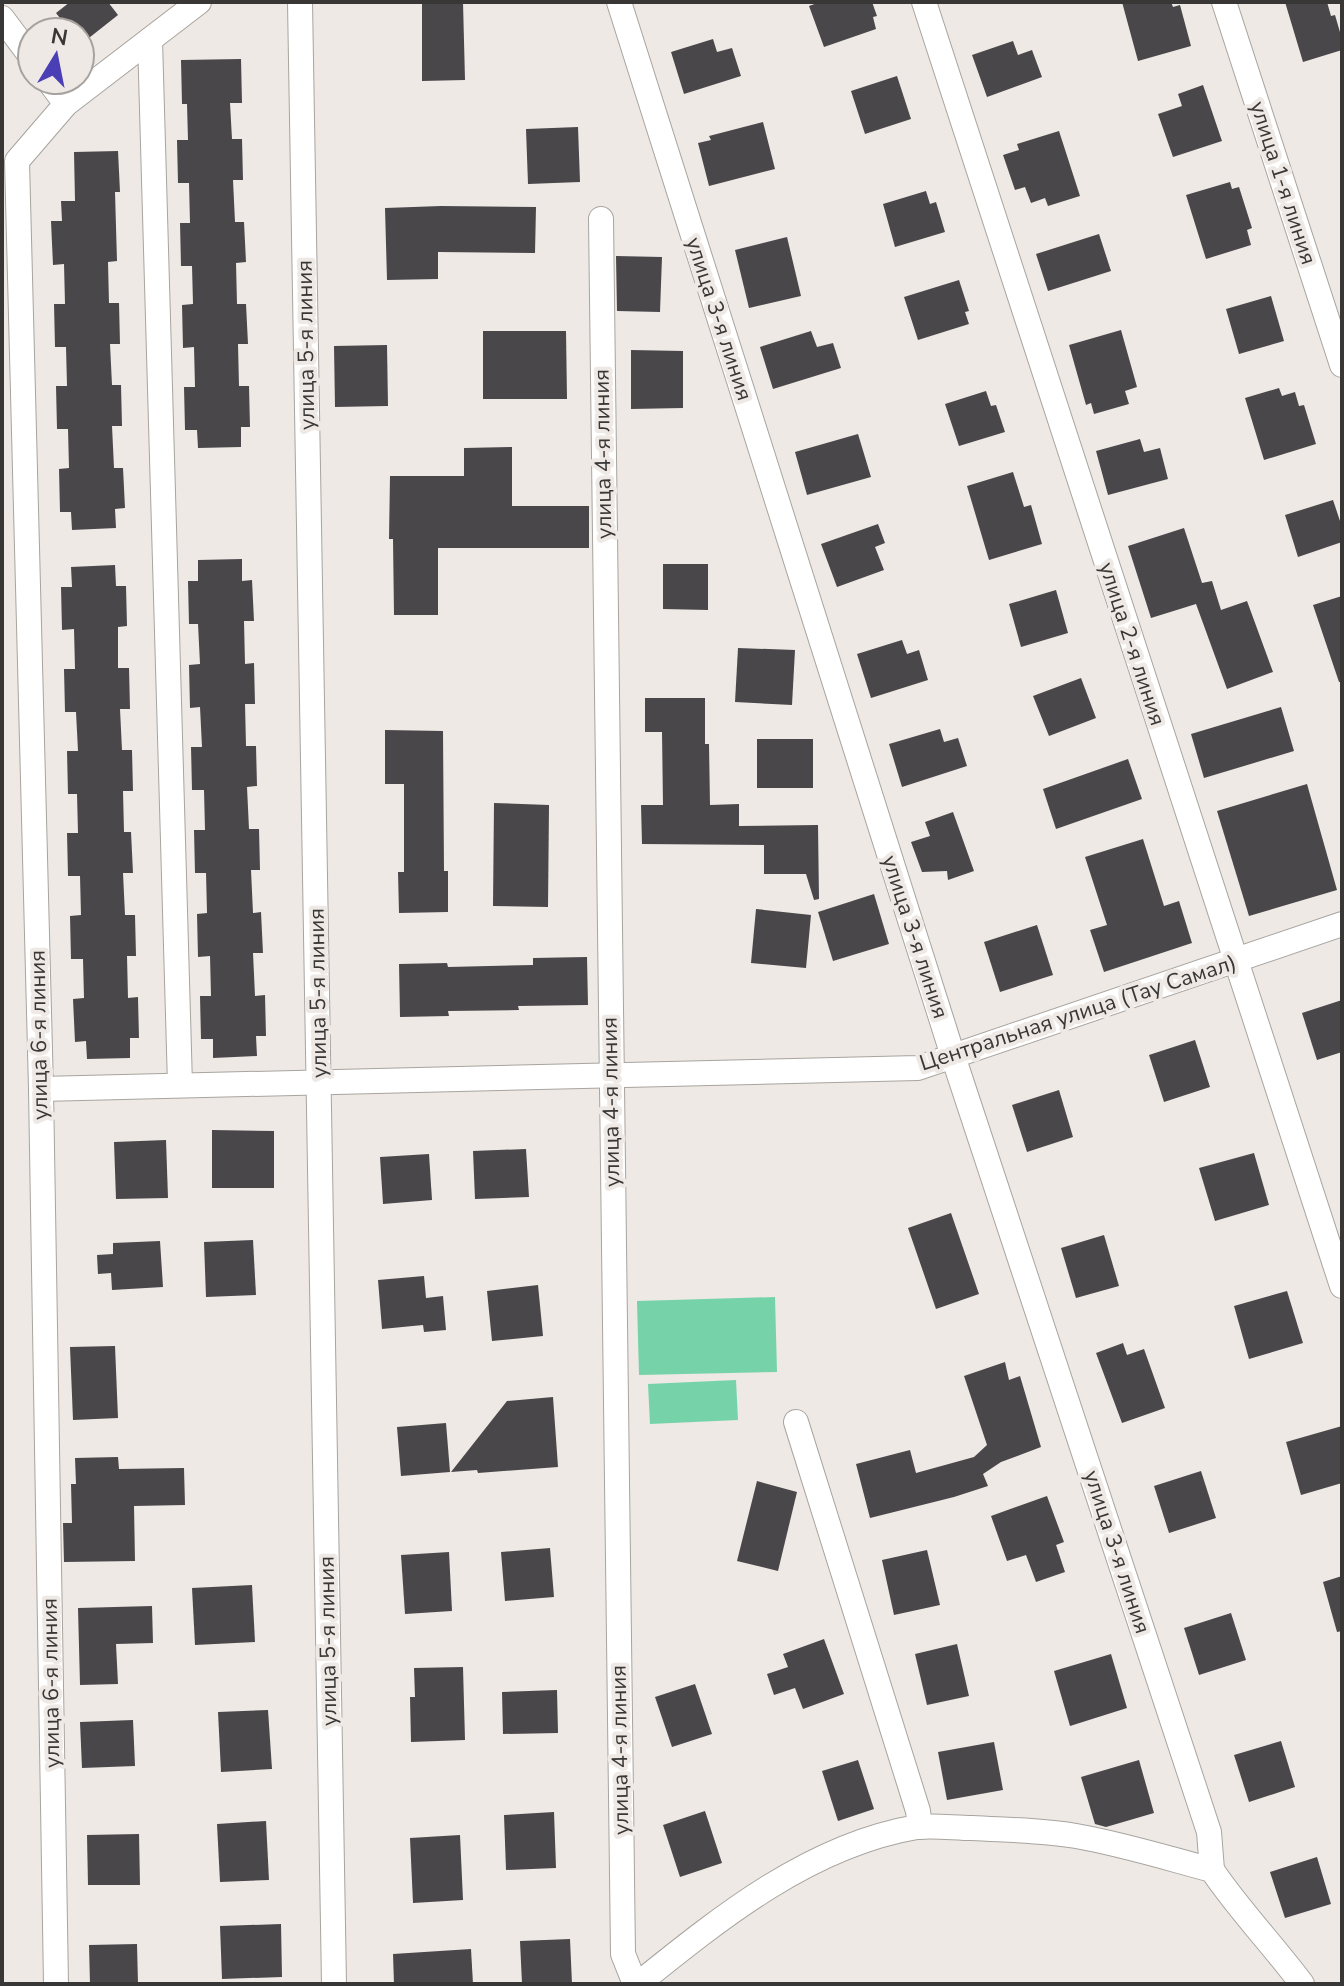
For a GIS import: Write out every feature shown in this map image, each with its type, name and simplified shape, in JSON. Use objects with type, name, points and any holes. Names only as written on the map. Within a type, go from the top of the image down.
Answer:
[{"type":"street","name":"улица 6-я линия","points":[[56,1984],[41,1089],[17,161],[66,104],[199,2]]},
{"type":"street","name":"улица 5-я линия","points":[[300,2],[334,1984]]},
{"type":"street","name":"улица 3-я линия","points":[[619,2],[953,1056],[1209,1832],[1212,1870]]},
{"type":"street","name":"улица 2-я линия","points":[[924,2],[1342,1286]]},
{"type":"street","name":"улица 1-я линия","points":[[1224,2],[1342,365]]},
{"type":"street","points":[[2,18],[16,37]]},
{"type":"street","points":[[150,40],[180,1085]]},
{"type":"street","points":[[60,96],[66,104]]},
{"type":"street","name":"улица 4-я линия","points":[[601,219],[623,1954],[636,1984]]},
{"type":"street","name":"Центральная улица (Тау Самал)","points":[[41,1089],[918,1068],[1342,924]]},
{"type":"street","points":[[796,1422],[918,1811],[920,1827]]},
{"type":"street","points":[[636,1984],[736,1909],[787,1876],[840,1850],[920,1827],[1000,1829],[1074,1836],[1212,1870],[1238,1908],[1272,1944],[1302,1984]]},
{"type":"green space","points":[[775,1297],[777,1372],[639,1375],[637,1301]]},
{"type":"green space","points":[[736,1380],[738,1420],[650,1424],[648,1384]]},
{"type":"building","points":[[70,2],[108,2],[118,15],[96,32],[96,16],[58,16],[56,13]]},
{"type":"building","points":[[422,2],[463,2],[465,80],[422,81]]},
{"type":"building","points":[[820,2],[872,2],[877,16],[873,17],[876,29],[824,47],[809,6]]},
{"type":"building","points":[[1122,2],[1171,2],[1173,7],[1180,5],[1191,46],[1138,61]]},
{"type":"building","points":[[1285,2],[1327,2],[1331,16],[1335,15],[1342,50],[1303,62]]},
{"type":"building","points":[[713,39],[717,52],[732,48],[741,76],[684,94],[671,52]]},
{"type":"building","points":[[1013,41],[1018,55],[1032,50],[1042,77],[987,97],[972,55]]},
{"type":"building","points":[[241,59],[242,103],[230,103],[232,139],[242,139],[243,180],[233,180],[235,222],[244,222],[246,262],[236,263],[237,304],[246,304],[248,344],[238,344],[239,386],[249,386],[250,427],[241,427],[241,447],[198,448],[197,430],[185,430],[184,387],[195,387],[194,347],[183,348],[182,305],[193,304],[192,266],[181,266],[180,223],[190,223],[189,183],[178,183],[177,140],[188,140],[187,104],[182,104],[181,60]]},
{"type":"building","points":[[897,76],[911,119],[865,134],[851,91]]},
{"type":"building","points":[[1203,85],[1222,141],[1173,157],[1158,114],[1182,106],[1178,94]]},
{"type":"building","points":[[763,122],[775,169],[709,186],[698,143],[711,140],[709,136]]},
{"type":"building","points":[[578,127],[580,182],[528,184],[526,129]]},
{"type":"building","points":[[1059,131],[1080,196],[1048,206],[1045,198],[1031,203],[1025,187],[1015,190],[1003,155],[1019,150],[1017,144]]},
{"type":"building","points":[[118,151],[120,192],[115,192],[117,261],[108,262],[109,303],[119,303],[120,344],[110,344],[112,385],[121,385],[122,426],[112,426],[114,468],[123,468],[125,508],[115,509],[116,528],[72,530],[71,512],[60,512],[59,469],[69,468],[68,429],[57,429],[56,386],[67,386],[66,347],[55,347],[54,304],[65,304],[64,264],[53,265],[51,221],[62,221],[61,201],[75,201],[74,152]]},
{"type":"building","points":[[1230,182],[1232,189],[1239,187],[1252,228],[1247,230],[1251,245],[1206,259],[1186,195]]},
{"type":"building","points":[[926,191],[930,204],[936,202],[945,232],[895,247],[883,204]]},
{"type":"building","points":[[536,207],[535,253],[438,252],[438,279],[387,280],[385,208]]},
{"type":"building","points":[[1099,234],[1111,271],[1048,291],[1036,254]]},
{"type":"building","points":[[787,237],[801,296],[749,308],[735,250]]},
{"type":"building","points":[[616,256],[662,257],[660,312],[617,311]]},
{"type":"building","points":[[959,280],[969,311],[965,312],[969,324],[918,340],[904,297]]},
{"type":"building","points":[[1271,296],[1284,341],[1239,354],[1226,309]]},
{"type":"building","points":[[1121,330],[1137,387],[1125,391],[1129,404],[1094,414],[1091,403],[1086,405],[1069,345]]},
{"type":"building","points":[[483,331],[566,331],[567,399],[483,399]]},
{"type":"building","points":[[811,331],[817,347],[833,343],[841,368],[773,389],[760,347]]},
{"type":"building","points":[[387,345],[388,406],[335,407],[334,346]]},
{"type":"building","points":[[631,350],[683,351],[683,408],[631,409]]},
{"type":"building","points":[[1279,388],[1282,396],[1295,392],[1299,406],[1304,405],[1316,444],[1264,460],[1245,398]]},
{"type":"building","points":[[986,391],[991,406],[996,405],[1005,432],[959,446],[945,404]]},
{"type":"building","points":[[858,434],[871,477],[807,495],[795,452]]},
{"type":"building","points":[[1140,439],[1144,452],[1160,448],[1168,479],[1108,495],[1096,451]]},
{"type":"building","points":[[512,447],[512,506],[589,506],[589,548],[438,548],[438,615],[394,615],[393,539],[389,539],[390,476],[464,476],[464,448]]},
{"type":"building","points":[[1013,472],[1024,507],[1031,505],[1042,544],[989,560],[967,486]]},
{"type":"building","points":[[1333,500],[1342,527],[1342,542],[1298,557],[1285,515]]},
{"type":"building","points":[[878,524],[885,543],[875,547],[884,570],[837,587],[821,544]]},
{"type":"building","points":[[1184,528],[1202,583],[1212,581],[1221,610],[1247,601],[1273,672],[1227,689],[1196,604],[1151,618],[1128,546]]},
{"type":"building","points":[[242,559],[242,581],[252,580],[254,621],[244,621],[245,664],[254,663],[255,704],[245,704],[246,746],[256,746],[257,786],[247,787],[249,829],[259,829],[260,870],[251,870],[253,913],[261,912],[263,953],[253,953],[255,996],[265,995],[266,1036],[256,1036],[257,1056],[213,1058],[213,1039],[201,1039],[200,996],[211,996],[210,956],[198,957],[197,914],[207,913],[206,873],[195,873],[194,830],[205,830],[204,790],[192,790],[191,747],[202,747],[200,707],[190,708],[189,665],[200,664],[198,624],[189,624],[188,581],[198,581],[198,560]]},
{"type":"building","points":[[663,564],[708,564],[708,610],[663,609]]},
{"type":"building","points":[[115,565],[116,586],[126,586],[127,626],[118,627],[118,668],[129,668],[130,709],[120,709],[122,750],[132,750],[133,791],[123,791],[124,832],[131,832],[133,873],[123,873],[125,915],[135,915],[136,956],[127,956],[128,998],[138,997],[139,1038],[130,1038],[130,1058],[87,1059],[86,1041],[75,1042],[73,999],[84,998],[83,959],[71,959],[70,916],[81,915],[80,876],[68,876],[67,833],[78,833],[77,794],[68,794],[67,751],[78,751],[76,712],[65,712],[64,669],[75,669],[74,629],[62,630],[61,587],[72,587],[71,567]]},
{"type":"building","points":[[1056,590],[1068,633],[1021,647],[1009,604]]},
{"type":"building","points":[[1342,596],[1342,682],[1339,682],[1313,605]]},
{"type":"building","points":[[902,640],[907,654],[919,650],[928,680],[871,698],[857,654]]},
{"type":"building","points":[[738,648],[795,650],[792,705],[735,702]]},
{"type":"building","points":[[1081,678],[1096,718],[1049,736],[1033,696]]},
{"type":"building","points":[[645,698],[705,698],[710,805],[739,804],[739,826],[818,825],[819,899],[814,900],[806,874],[764,874],[764,845],[642,844],[641,805],[663,805],[662,732],[645,732]]},
{"type":"building","points":[[1281,707],[1294,751],[1204,778],[1191,734]]},
{"type":"building","points":[[940,729],[944,742],[958,738],[967,766],[902,787],[889,744]]},
{"type":"building","points":[[385,730],[443,731],[444,871],[448,871],[448,912],[399,913],[398,872],[404,872],[404,784],[385,784]]},
{"type":"building","points":[[757,739],[813,739],[813,788],[757,788]]},
{"type":"building","points":[[1128,759],[1142,799],[1056,829],[1043,789]]},
{"type":"building","points":[[1307,784],[1337,890],[1249,916],[1217,811]]},
{"type":"building","points":[[494,803],[549,805],[548,907],[493,906]]},
{"type":"building","points":[[953,812],[974,871],[948,880],[947,871],[922,872],[911,842],[930,836],[925,822]]},
{"type":"building","points":[[1143,839],[1164,906],[1179,901],[1192,943],[1104,972],[1090,930],[1107,925],[1085,857]]},
{"type":"building","points":[[874,894],[889,944],[833,961],[818,912]]},
{"type":"building","points":[[756,909],[811,915],[806,968],[751,963]]},
{"type":"building","points":[[1037,925],[1053,975],[1000,992],[984,942]]},
{"type":"building","points":[[587,957],[588,1005],[518,1006],[519,1010],[448,1011],[449,1016],[400,1017],[399,964],[447,963],[448,967],[533,965],[533,958]]},
{"type":"building","points":[[1342,1000],[1342,1052],[1317,1060],[1302,1013]]},
{"type":"building","points":[[1195,1040],[1210,1087],[1164,1102],[1149,1055]]},
{"type":"building","points":[[1059,1090],[1073,1137],[1027,1152],[1012,1105]]},
{"type":"building","points":[[212,1130],[274,1131],[274,1188],[212,1188]]},
{"type":"building","points":[[166,1140],[168,1198],[116,1199],[114,1142]]},
{"type":"building","points":[[526,1149],[529,1197],[475,1199],[473,1151]]},
{"type":"building","points":[[1254,1153],[1269,1205],[1215,1221],[1199,1168]]},
{"type":"building","points":[[429,1154],[432,1200],[383,1204],[380,1157]]},
{"type":"building","points":[[951,1213],[979,1294],[936,1309],[908,1228]]},
{"type":"building","points":[[1104,1235],[1119,1286],[1076,1298],[1061,1248]]},
{"type":"building","points":[[253,1240],[256,1295],[206,1297],[204,1242]]},
{"type":"building","points":[[160,1241],[163,1287],[112,1290],[111,1273],[98,1274],[97,1255],[113,1254],[113,1243]]},
{"type":"building","points":[[424,1276],[426,1298],[443,1296],[446,1330],[424,1332],[423,1325],[382,1329],[378,1280]]},
{"type":"building","points":[[538,1285],[543,1336],[492,1341],[487,1291]]},
{"type":"building","points":[[1287,1291],[1303,1343],[1249,1359],[1234,1306]]},
{"type":"building","points":[[1123,1343],[1127,1355],[1144,1349],[1165,1408],[1122,1423],[1096,1353]]},
{"type":"building","points":[[115,1346],[118,1418],[73,1420],[70,1347]]},
{"type":"building","points":[[1005,1362],[1009,1380],[1020,1376],[1041,1447],[1001,1462],[983,1474],[988,1486],[870,1518],[856,1464],[910,1450],[916,1473],[974,1457],[987,1445],[964,1376]]},
{"type":"building","points":[[553,1397],[558,1467],[451,1472],[507,1401]]},
{"type":"building","points":[[446,1423],[450,1472],[401,1476],[397,1427]]},
{"type":"building","points":[[1342,1426],[1342,1483],[1301,1495],[1286,1442]]},
{"type":"building","points":[[118,1457],[119,1469],[184,1468],[185,1505],[134,1506],[135,1561],[64,1562],[63,1523],[72,1523],[71,1484],[76,1484],[75,1458]]},
{"type":"building","points":[[1201,1471],[1216,1518],[1169,1533],[1154,1486]]},
{"type":"building","points":[[757,1481],[797,1492],[778,1571],[737,1561]]},
{"type":"building","points":[[1047,1496],[1064,1542],[1056,1545],[1065,1572],[1036,1582],[1026,1555],[1007,1561],[991,1516]]},
{"type":"building","points":[[550,1548],[554,1597],[505,1601],[501,1552]]},
{"type":"building","points":[[927,1550],[940,1605],[894,1615],[882,1560]]},
{"type":"building","points":[[449,1552],[452,1611],[405,1614],[401,1555]]},
{"type":"building","points":[[1342,1576],[1342,1631],[1337,1632],[1323,1582]]},
{"type":"building","points":[[252,1585],[255,1642],[195,1645],[192,1588]]},
{"type":"building","points":[[152,1606],[153,1643],[116,1644],[118,1684],[80,1685],[78,1608]]},
{"type":"building","points":[[1231,1613],[1246,1660],[1199,1675],[1184,1628]]},
{"type":"building","points":[[824,1639],[844,1694],[803,1709],[795,1688],[774,1695],[767,1674],[788,1667],[783,1654]]},
{"type":"building","points":[[957,1644],[969,1696],[927,1705],[915,1654]]},
{"type":"building","points":[[1111,1654],[1127,1708],[1070,1726],[1054,1671]]},
{"type":"building","points":[[463,1667],[465,1740],[411,1742],[410,1697],[415,1697],[414,1668]]},
{"type":"building","points":[[695,1684],[712,1734],[672,1747],[655,1697]]},
{"type":"building","points":[[557,1690],[558,1733],[503,1734],[502,1692]]},
{"type":"building","points":[[268,1710],[272,1769],[221,1772],[218,1712]]},
{"type":"building","points":[[133,1720],[135,1766],[82,1768],[80,1722]]},
{"type":"building","points":[[1281,1741],[1295,1787],[1249,1802],[1234,1755]]},
{"type":"building","points":[[994,1742],[1003,1790],[947,1800],[938,1752]]},
{"type":"building","points":[[858,1760],[874,1809],[838,1821],[822,1771]]},
{"type":"building","points":[[1139,1760],[1154,1813],[1106,1827],[1095,1824],[1081,1777]]},
{"type":"building","points":[[705,1811],[722,1863],[680,1877],[663,1825]]},
{"type":"building","points":[[554,1812],[556,1868],[506,1870],[504,1815]]},
{"type":"building","points":[[266,1821],[269,1880],[220,1882],[217,1824]]},
{"type":"building","points":[[139,1834],[140,1885],[88,1885],[87,1835]]},
{"type":"building","points":[[460,1835],[463,1900],[413,1903],[410,1838]]},
{"type":"building","points":[[1317,1857],[1331,1904],[1285,1918],[1270,1872]]},
{"type":"building","points":[[281,1924],[282,1977],[222,1979],[220,1926]]},
{"type":"building","points":[[570,1939],[572,1984],[522,1984],[520,1941]]},
{"type":"building","points":[[137,1944],[138,1984],[90,1984],[89,1945]]},
{"type":"building","points":[[471,1949],[473,1984],[394,1984],[393,1954]]}]
